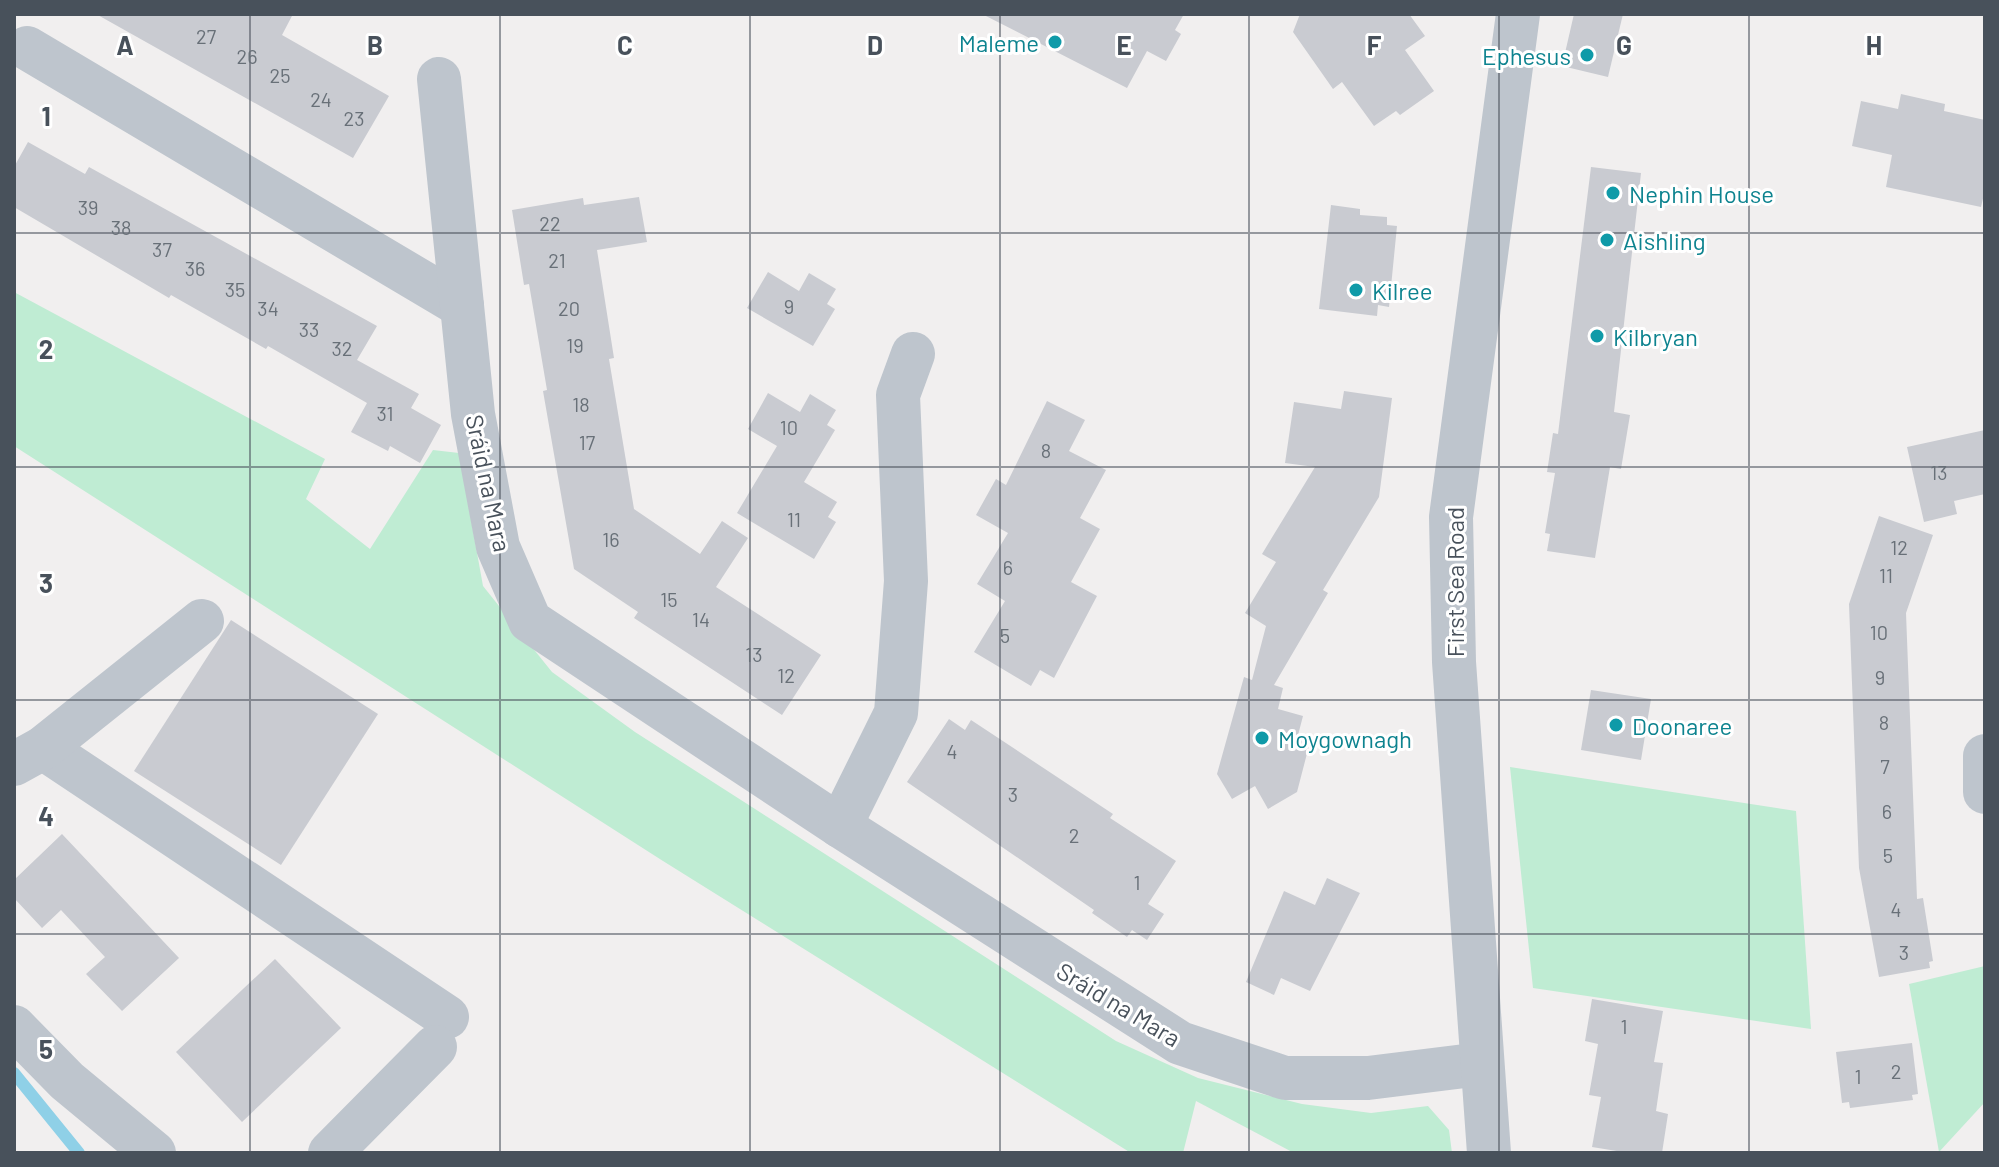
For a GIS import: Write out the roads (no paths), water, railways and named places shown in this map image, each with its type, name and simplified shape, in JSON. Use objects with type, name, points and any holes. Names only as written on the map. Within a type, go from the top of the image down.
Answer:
[{"type":"street","name":"First Sea Road","points":[[1489,1153],[1454,662],[1451,517],[1518,14]]},
{"type":"street","points":[[27,48],[462,306]]},
{"type":"street","name":"Sráid na Mara","points":[[439,79],[473,414],[498,547],[530,621],[840,826],[1180,1043],[1285,1078],[1368,1078],[1481,1064]]},
{"type":"street","points":[[840,826],[896,713],[906,581],[898,395],[913,354]]},
{"type":"street","points":[[202,621],[28,756],[441,1032],[330,1153]]},
{"type":"street","points":[[1985,756],[1985,792]]},
{"type":"street","points":[[14,1027],[67,1081],[154,1153]]},
{"type":"waterway","points":[[14,1073],[79,1153]]},
{"type":"place","name":"Maleme","points":[[1055,42]]},
{"type":"place","name":"Ephesus","points":[[1587,55]]},
{"type":"place","name":"Nephin House","points":[[1613,193]]},
{"type":"place","name":"Aishling","points":[[1607,240]]},
{"type":"place","name":"Kilree","points":[[1356,290]]},
{"type":"place","name":"Kilbryan","points":[[1597,336]]},
{"type":"place","name":"Doonaree","points":[[1616,725]]},
{"type":"place","name":"Moygownagh","points":[[1262,738]]}]
